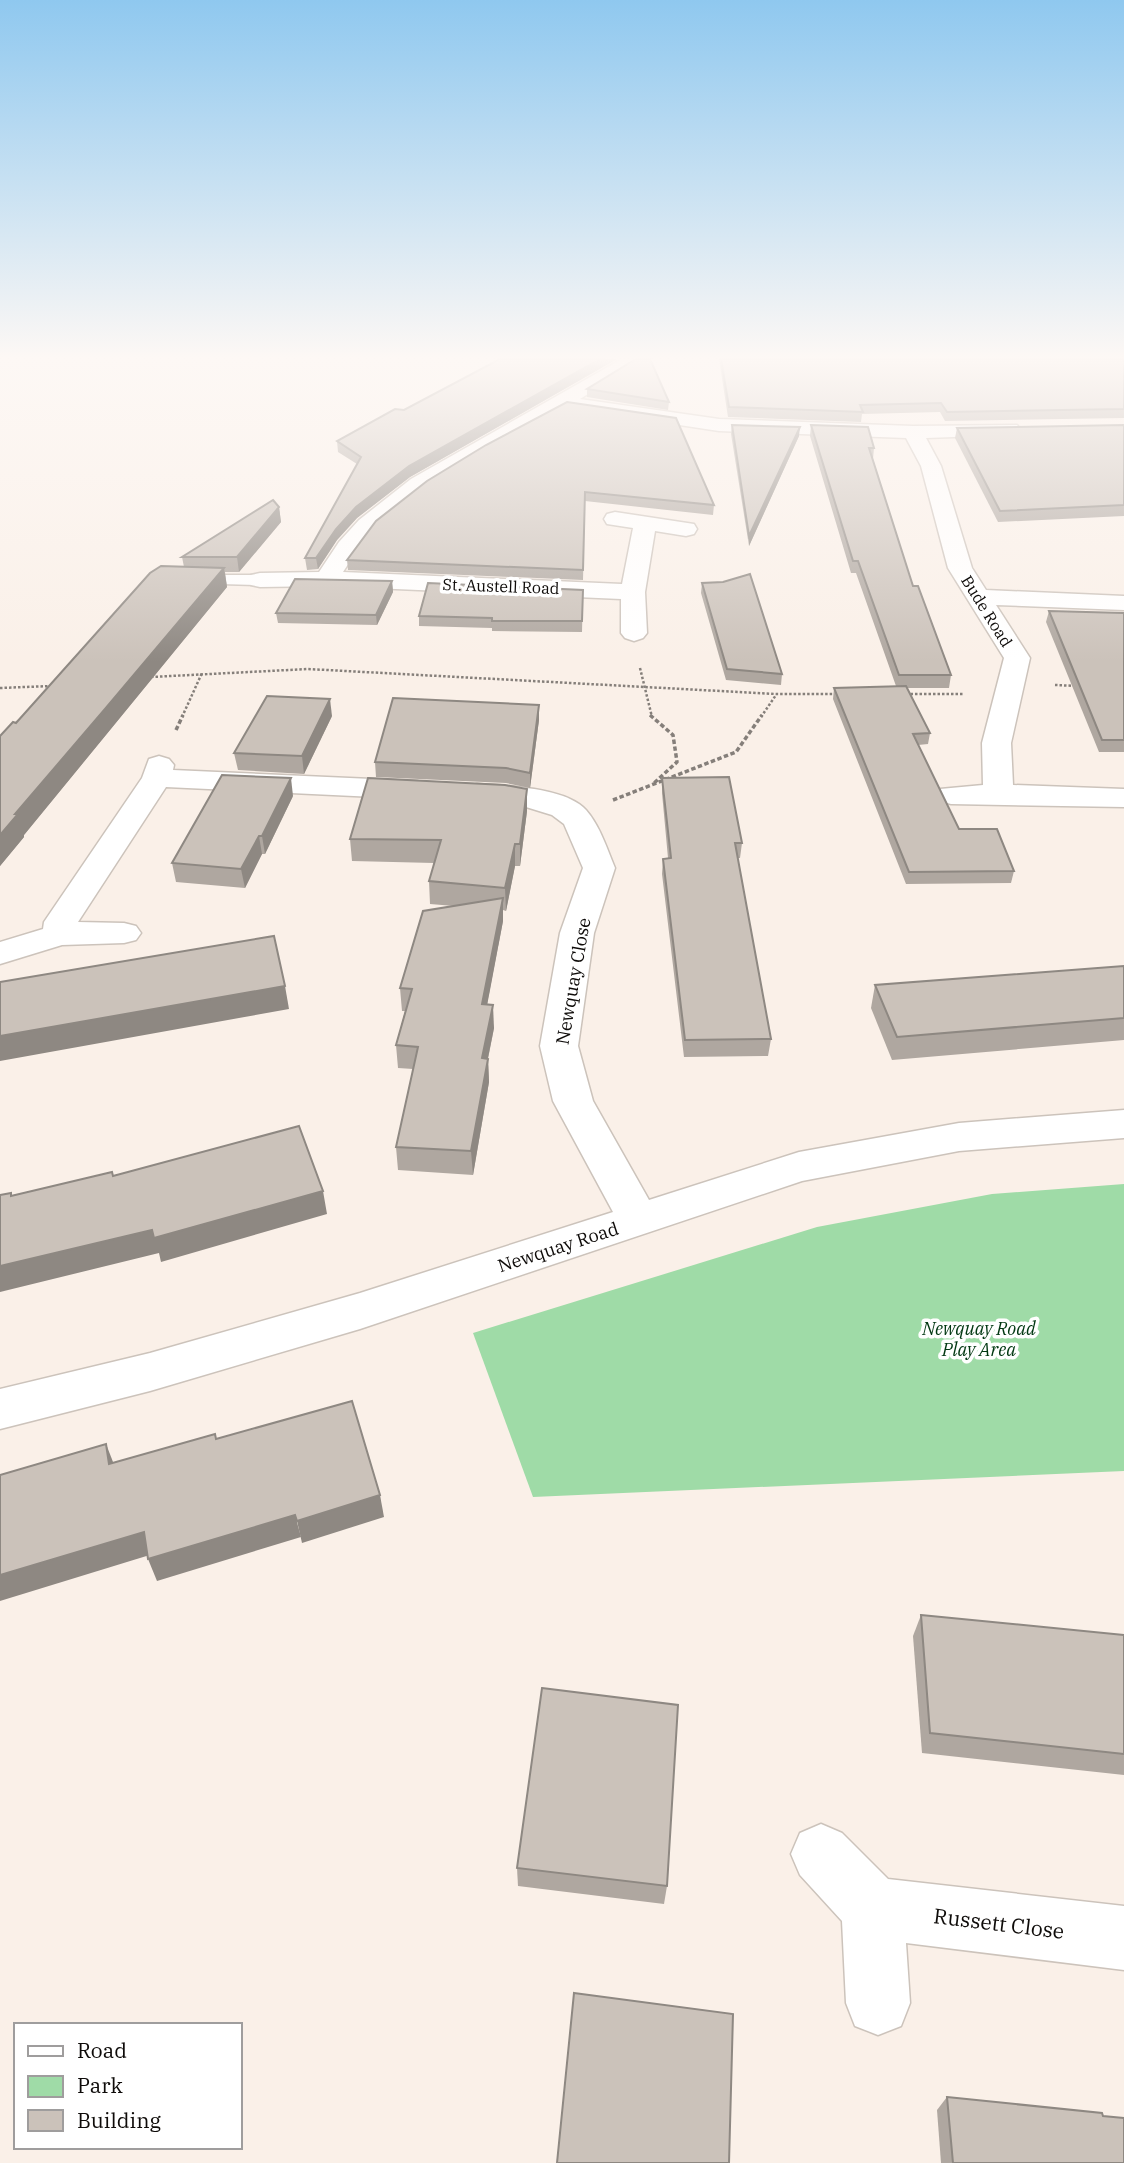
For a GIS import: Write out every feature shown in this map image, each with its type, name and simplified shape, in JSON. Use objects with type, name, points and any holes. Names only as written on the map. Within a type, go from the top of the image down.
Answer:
[{"type":"street","points":[[327,579],[348,546],[386,509],[426,479],[460,460]]},
{"type":"street","name":"Bude Road","points":[[928,460],[960,568],[1017,658],[1007,694],[994,765],[1000,794]]},
{"type":"street","points":[[615,519],[686,528]]},
{"type":"street","points":[[634,633],[633,592],[645,523]]},
{"type":"street","name":"St. Austell Road","points":[[260,580],[327,579],[633,592]]},
{"type":"street","points":[[978,597],[1124,603]]},
{"type":"street","points":[[59,935],[61,922],[158,771],[506,795],[553,804],[573,815]]},
{"type":"street","points":[[951,795],[1000,794],[1124,799]]},
{"type":"street","name":"Newquay Close","points":[[573,815],[599,868],[578,933],[559,1046],[573,1101],[639,1220]]},
{"type":"street","points":[[0,953],[59,935],[124,933]]},
{"type":"street","name":"Newquay Road","points":[[0,1409],[150,1372],[360,1311],[799,1167],[959,1137],[1124,1124]]},
{"type":"street","points":[[821,1854],[873,1908],[878,2003]]},
{"type":"street","name":"Russett Close","points":[[873,1908],[1124,1938]]},
{"type":"lane","points":[[170,580],[260,580]]},
{"type":"path","points":[[149,677],[308,669],[776,694],[844,694]]},
{"type":"path","points":[[158,771],[202,673]]},
{"type":"path","points":[[898,694],[1007,694],[1035,684],[1086,686]]},
{"type":"path","points":[[0,688],[57,685]]},
{"type":"path","points":[[642,687],[650,715],[673,735],[677,762],[651,786]]},
{"type":"path","points":[[573,815],[736,752],[776,694]]},
{"type":"green space","name":"Newquay Road Play Area","points":[[1124,1184],[1124,1471],[533,1497],[473,1333],[817,1227],[992,1194]]},
{"type":"building","points":[[359,460],[420,460],[356,507],[336,529],[316,558],[305,558]]},
{"type":"building","points":[[462,460],[694,460],[714,505],[585,492],[583,570],[347,560],[376,521],[427,481]]},
{"type":"building","points":[[737,460],[785,460],[749,536]]},
{"type":"building","points":[[822,460],[873,460],[913,586],[918,586],[951,675],[899,675],[858,561],[853,561]]},
{"type":"building","points":[[974,460],[1124,460],[1124,505],[1000,511]]},
{"type":"building","points":[[273,500],[279,507],[237,557],[182,557]]},
{"type":"building","points":[[161,566],[224,568],[0,835],[0,736],[13,722],[16,723],[150,573]]},
{"type":"building","points":[[750,574],[782,674],[727,669],[702,583],[723,582]]},
{"type":"building","points":[[295,579],[392,581],[376,615],[276,613]]},
{"type":"building","points":[[428,583],[583,590],[582,621],[492,621],[492,618],[419,616]]},
{"type":"building","points":[[1049,611],[1124,613],[1124,740],[1102,740]]},
{"type":"building","points":[[906,686],[930,733],[913,734],[959,829],[997,829],[1014,871],[909,872],[834,688]]},
{"type":"building","points":[[267,696],[330,699],[302,756],[234,753]]},
{"type":"building","points":[[393,698],[539,705],[530,773],[506,768],[375,762]]},
{"type":"building","points":[[222,775],[291,778],[262,836],[259,836],[241,869],[172,863]]},
{"type":"building","points":[[729,777],[742,843],[735,843],[771,1039],[685,1040],[663,859],[671,858],[662,778]]},
{"type":"building","points":[[368,778],[505,785],[527,789],[520,844],[515,844],[505,888],[429,881],[441,840],[350,839]]},
{"type":"building","points":[[503,898],[482,1004],[493,1005],[482,1058],[488,1059],[471,1151],[396,1147],[418,1047],[396,1045],[412,989],[400,988],[423,911]]},
{"type":"building","points":[[274,936],[285,986],[0,1036],[0,982]]},
{"type":"building","points":[[1124,966],[1124,1018],[897,1037],[875,985]]},
{"type":"building","points":[[299,1126],[323,1191],[154,1238],[152,1230],[0,1266],[0,1195],[11,1193],[11,1196],[112,1172],[113,1176]]},
{"type":"building","points":[[352,1401],[380,1495],[297,1521],[295,1515],[148,1559],[144,1532],[0,1575],[0,1475],[106,1444],[109,1464],[215,1434],[216,1439]]},
{"type":"building","points":[[921,1615],[1124,1635],[1124,1754],[930,1733]]},
{"type":"building","points":[[542,1688],[678,1705],[667,1886],[517,1868]]},
{"type":"building","points":[[574,1993],[733,2014],[729,2163],[557,2163]]},
{"type":"building","points":[[947,2097],[1102,2113],[1103,2116],[1124,2118],[1124,2163],[953,2163]]}]
